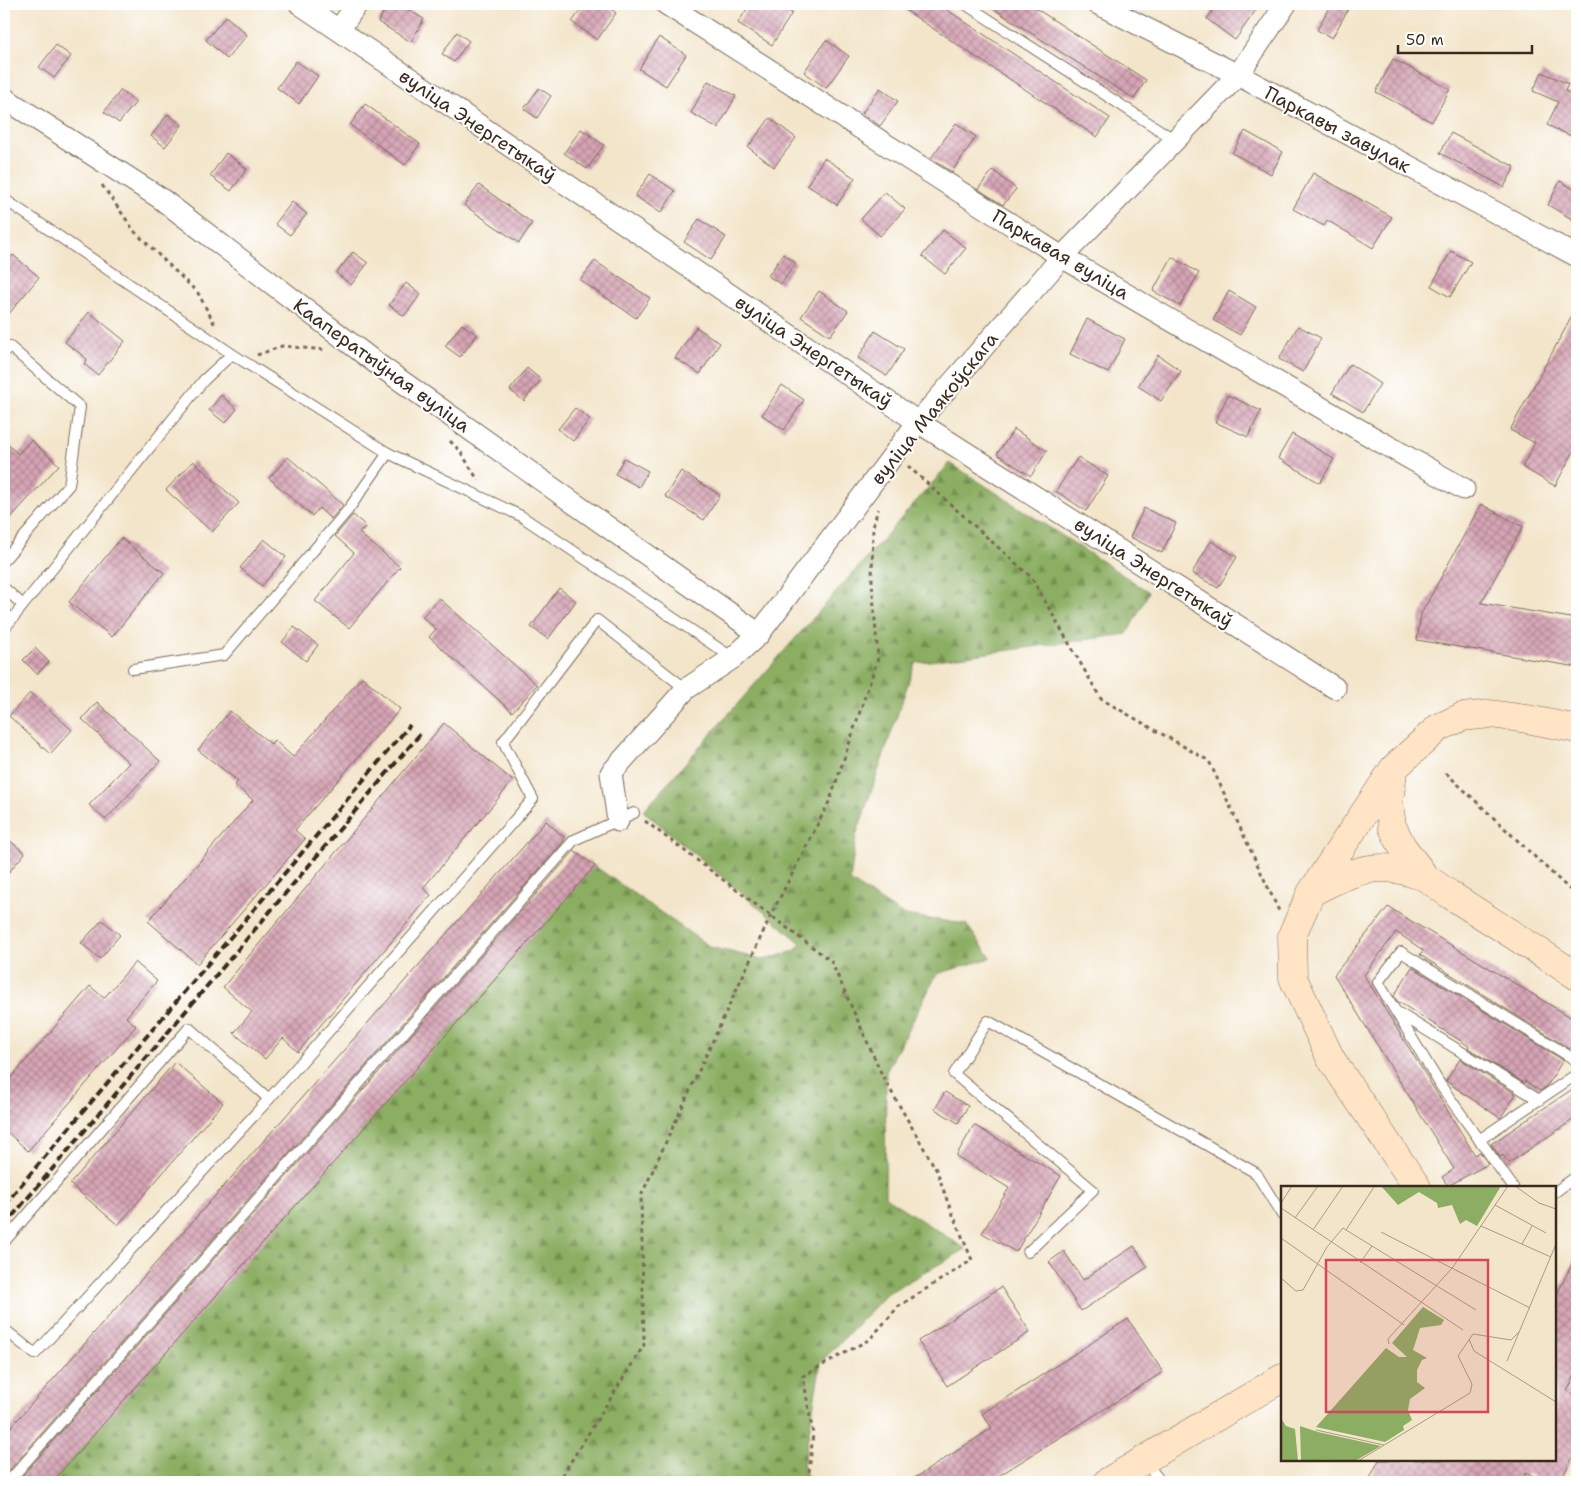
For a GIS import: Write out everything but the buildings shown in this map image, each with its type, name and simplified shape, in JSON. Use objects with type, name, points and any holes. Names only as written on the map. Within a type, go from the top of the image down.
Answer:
[{"type":"main road","points":[[1416,1186],[1331,1059],[1293,978],[1292,935],[1312,892],[1394,768],[1438,728],[1462,717],[1490,714],[1527,718],[1577,729]]},
{"type":"main road","points":[[1394,768],[1389,802],[1392,826],[1402,846],[1425,877],[1448,894],[1577,976]]},
{"type":"main road","points":[[1312,892],[1342,877],[1369,869],[1393,868],[1425,877]]},
{"type":"main road","points":[[1107,1482],[1281,1379]]},
{"type":"street","name":"вуліца Энергетыкаў","points":[[300,4],[918,422],[1335,688]]},
{"type":"street","points":[[339,30],[357,4]]},
{"type":"street","name":"Паркавая вуліца","points":[[666,4],[1062,257],[1464,489]]},
{"type":"street","name":"Паркавы завулак","points":[[1098,4],[1238,75],[1577,256]]},
{"type":"street","name":"вуліца Маякоўскага","points":[[626,817],[611,773],[686,689],[733,658],[759,634],[918,422],[1062,257],[1238,75],[1286,4]]},
{"type":"street","name":"Кааператыўная вуліца","points":[[4,98],[160,198],[380,366],[759,634]]},
{"type":"lane","points":[[965,4],[1175,140]]},
{"type":"lane","points":[[4,199],[232,354],[388,453],[522,516],[733,658]]},
{"type":"lane","points":[[4,352],[9,346],[80,407],[69,485],[4,560]]},
{"type":"lane","points":[[4,629],[204,380],[232,354]]},
{"type":"lane","points":[[133,669],[224,655],[348,510],[388,453]]},
{"type":"lane","points":[[4,588],[23,605]]},
{"type":"lane","points":[[4,1329],[35,1354],[269,1099],[533,799],[503,742],[597,620],[686,689]]},
{"type":"lane","points":[[8,1482],[574,840],[626,817]]},
{"type":"lane","points":[[1512,1186],[1440,1086],[1378,982],[1401,952],[1577,1061]]},
{"type":"lane","points":[[1394,1010],[1539,1100]]},
{"type":"lane","points":[[1028,1252],[1093,1190],[954,1074],[988,1020],[1256,1173],[1281,1214]]},
{"type":"lane","points":[[4,1242],[189,1028],[269,1099]]},
{"type":"lane","points":[[1479,1140],[1577,1074]]},
{"type":"lane","points":[[1556,1191],[1577,1176]]},
{"type":"lane","points":[[1143,1460],[1157,1477],[1158,1482]]},
{"type":"path","points":[[98,179],[135,232],[198,293],[232,354]]},
{"type":"path","points":[[242,360],[282,346],[324,349],[334,352]]},
{"type":"path","points":[[446,437],[460,451],[492,502]]},
{"type":"path","points":[[894,453],[1031,577],[1101,699],[1209,761],[1292,938]]},
{"type":"path","points":[[558,1482],[644,1345],[641,1196],[771,916],[830,800],[878,658],[872,581],[873,526],[879,508]]},
{"type":"path","points":[[1446,773],[1569,889],[1577,893]]},
{"type":"path","points":[[626,817],[771,916],[831,962],[883,1077],[937,1171],[972,1260],[899,1306],[870,1340],[803,1376],[813,1434],[808,1482]]},
{"type":"green space","points":[[950,463],[1149,592],[1127,634],[915,663],[856,836],[850,881],[903,915],[966,924],[991,958],[937,974],[886,1072],[885,1197],[966,1249],[888,1293],[821,1362],[803,1466],[809,1482],[39,1482],[583,858],[710,947],[764,960],[795,951],[801,943],[643,811]]},
{"type":"railway","points":[[4,1205],[410,725]]},
{"type":"railway","points":[[4,1226],[421,733]]}]
